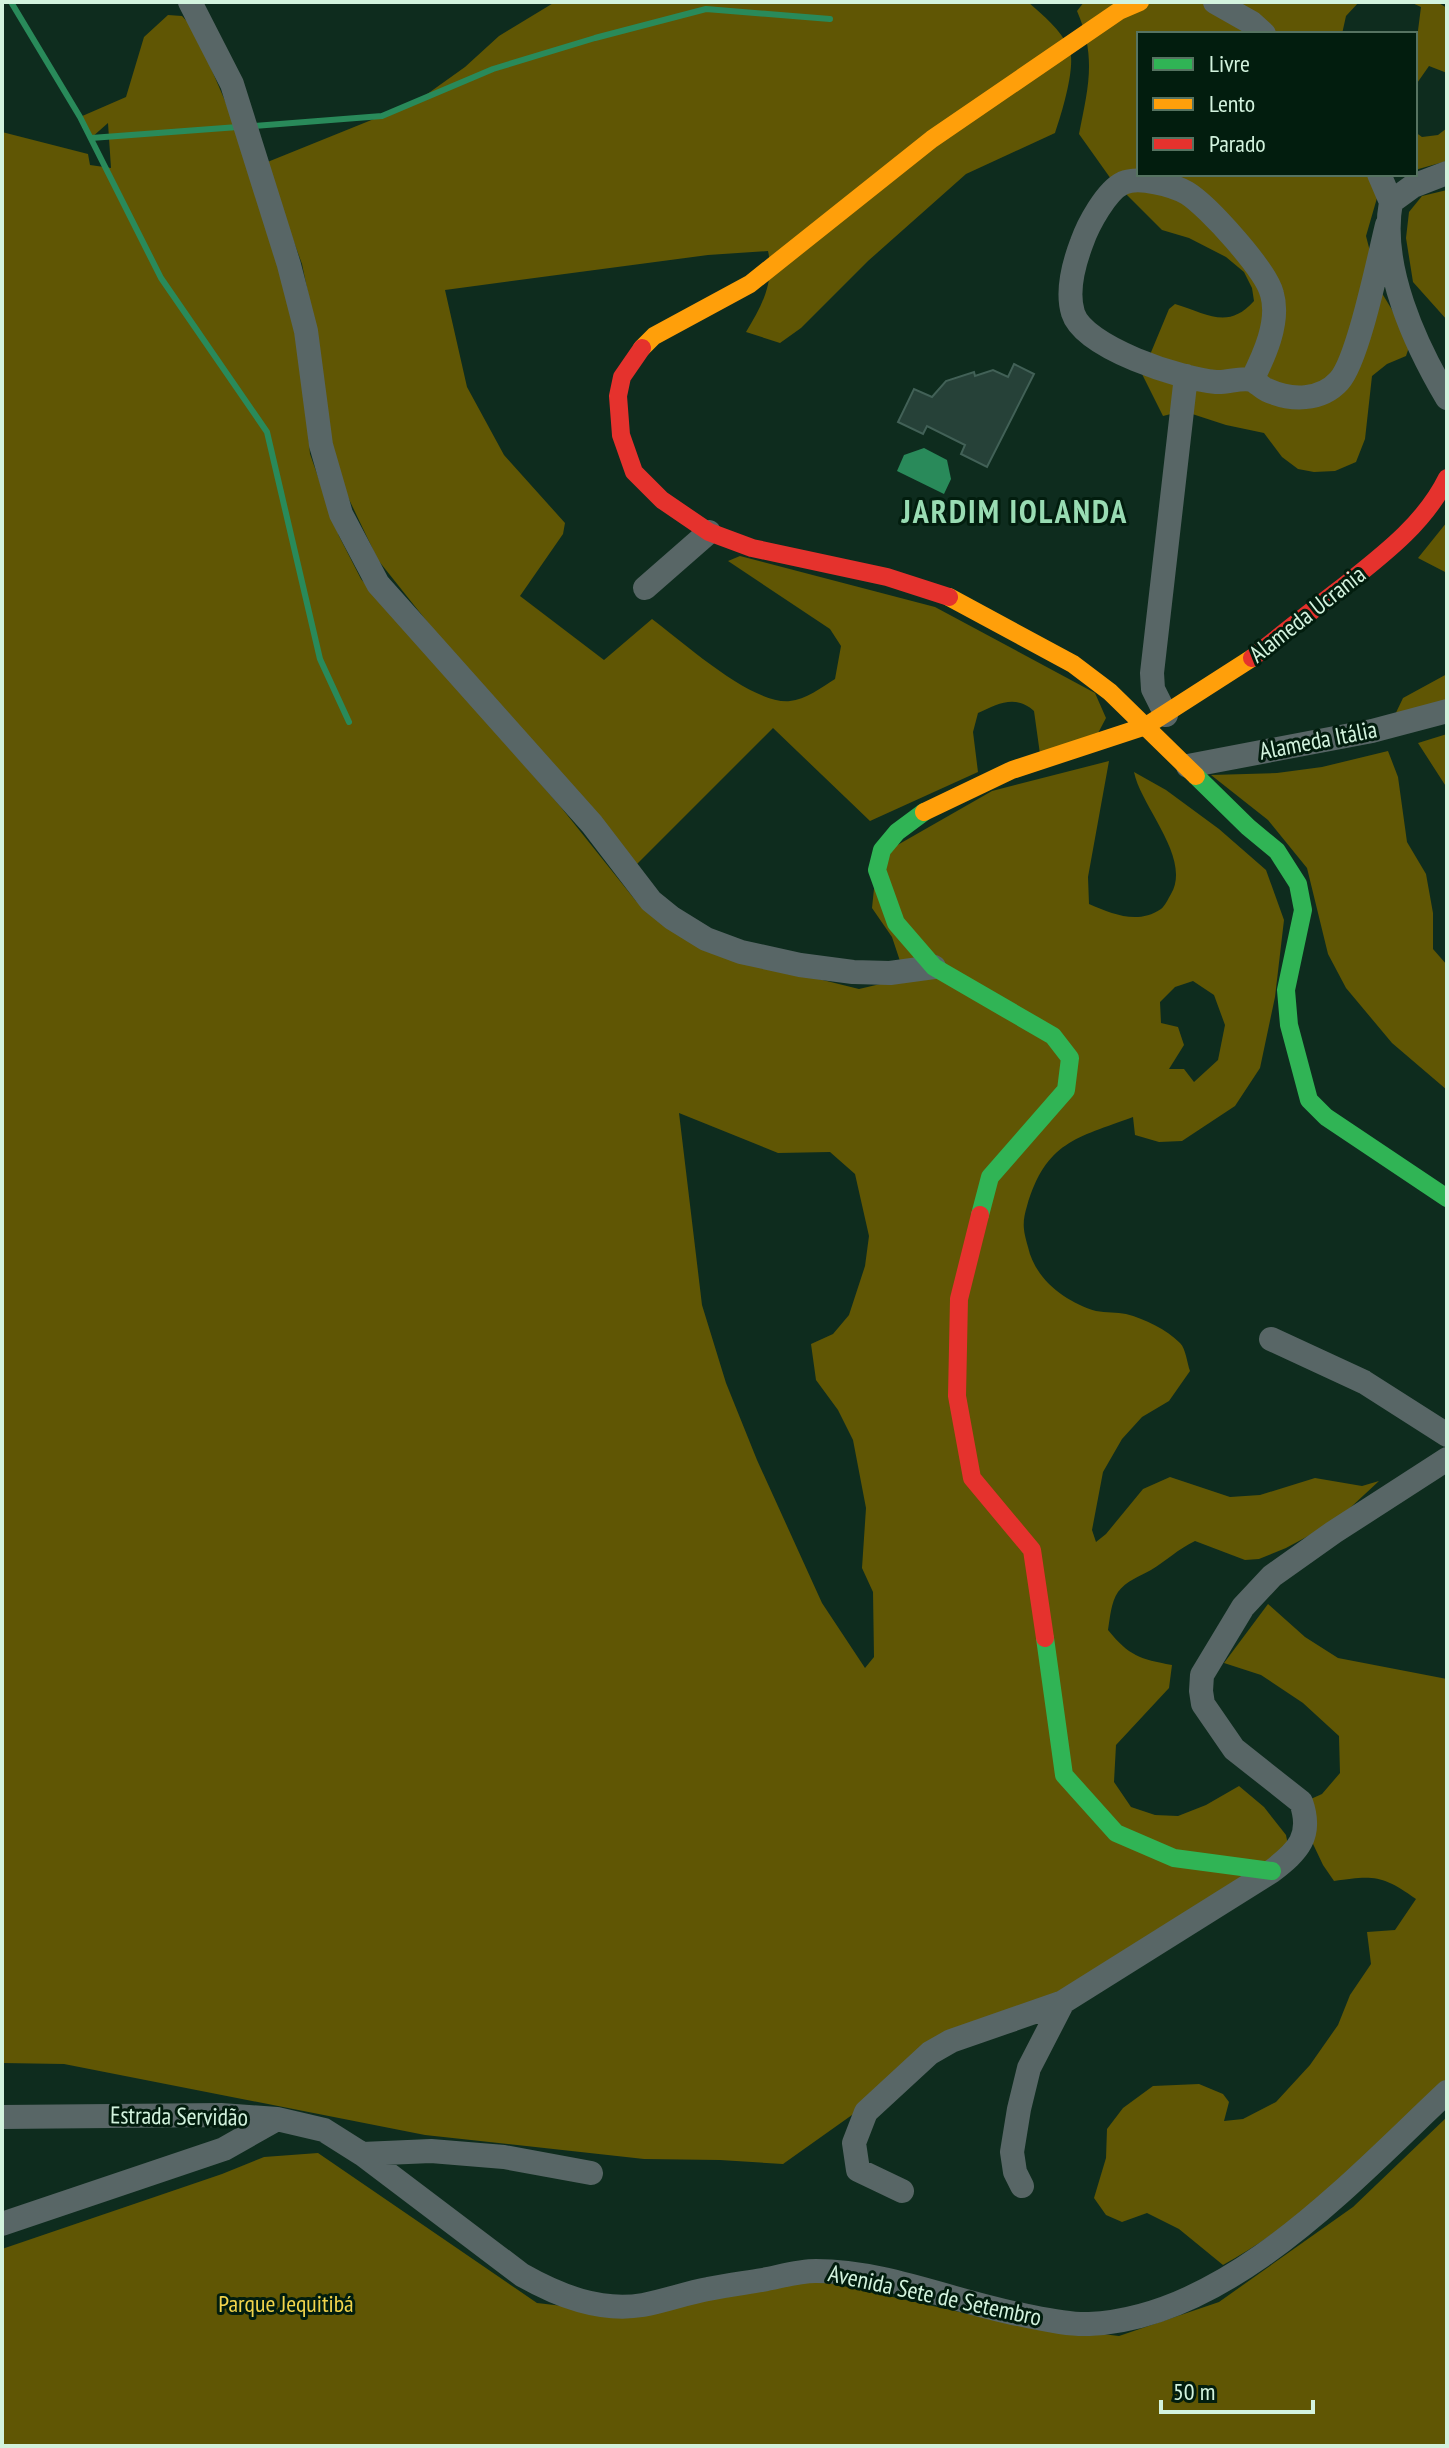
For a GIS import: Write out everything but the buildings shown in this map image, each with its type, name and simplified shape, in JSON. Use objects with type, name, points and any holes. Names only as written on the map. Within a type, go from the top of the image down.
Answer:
[{"type":"street","points":[[190,2],[232,84],[306,331],[321,445],[341,514],[378,584],[592,824],[651,901],[672,918],[706,939],[741,952],[800,965],[890,973],[934,967]]},
{"type":"street","points":[[1140,2],[1119,11],[932,139],[750,284],[654,336],[634,356],[622,377],[618,396],[621,435],[634,472],[662,500],[709,532],[752,548],[887,577],[942,593],[1073,664],[1110,692],[1156,720],[1188,766],[1248,827],[1277,851],[1298,884],[1303,910],[1286,990],[1289,1025],[1309,1100],[1326,1117],[1447,1198]]},
{"type":"street","points":[[1215,2],[1262,32]]},
{"type":"street","points":[[1252,380],[1266,351],[1274,312],[1272,294],[1257,263],[1187,193],[1155,181],[1124,183],[1108,196],[1089,224],[1075,259],[1071,287],[1073,314],[1091,335],[1117,351],[1186,376],[1215,382],[1252,380],[1266,390],[1293,398],[1324,394],[1342,379],[1355,348],[1389,214],[1413,186],[1447,173]]},
{"type":"street","points":[[1380,176],[1389,214],[1393,266],[1409,322],[1447,398]]},
{"type":"street","points":[[1156,720],[1152,673],[1186,376]]},
{"type":"street","name":"Alameda Ucrania","points":[[1272,1871],[1174,1858],[1116,1833],[1064,1775],[1032,1550],[972,1478],[957,1396],[959,1299],[990,1177],[1066,1090],[1070,1058],[1053,1036],[934,967],[896,923],[877,870],[882,850],[897,832],[926,810],[1012,770],[1156,720],[1249,660],[1385,553],[1445,488]]},
{"type":"street","points":[[645,588],[709,532]]},
{"type":"street","name":"Alameda Itália","points":[[1188,766],[1330,740],[1447,711]]},
{"type":"street","points":[[1271,1339],[1364,1382],[1447,1435]]},
{"type":"street","points":[[902,2191],[858,2170],[854,2143],[866,2112],[930,2053],[951,2041],[1063,2002],[1272,1871],[1295,1853],[1304,1835],[1305,1815],[1301,1802],[1234,1749],[1203,1704],[1202,1675],[1243,1607],[1272,1576],[1447,1459]]},
{"type":"street","points":[[1022,2186],[1015,2172],[1012,2152],[1019,2109],[1029,2068],[1063,2002]]},
{"type":"street","name":"Avenida Sete de Setembro","points":[[355,2150],[522,2275],[547,2290],[582,2302],[641,2305],[708,2289],[813,2271],[852,2274],[995,2309],[1085,2324],[1124,2321],[1165,2310],[1216,2286],[1271,2249],[1341,2192],[1447,2092]]},
{"type":"street","name":"Estrada Servidão","points":[[2,2117],[148,2114],[277,2119],[324,2130],[355,2150]]},
{"type":"street","points":[[2,2224],[224,2149],[277,2119]]},
{"type":"street","points":[[355,2150],[431,2151],[504,2157],[591,2173]]},
{"type":"green space","points":[[555,2],[1028,2],[1061,35],[1069,48],[1071,66],[1055,133],[966,174],[868,261],[801,328],[780,343],[746,332],[766,293],[770,273],[768,251],[708,255],[445,290],[467,387],[504,455],[565,523],[563,534],[520,596],[604,660],[652,619],[718,670],[774,700],[802,698],[835,679],[841,646],[830,629],[728,561],[740,556],[935,607],[1095,693],[1106,718],[1096,737],[1040,754],[1034,711],[1013,702],[993,706],[978,713],[973,732],[978,772],[870,821],[773,728],[637,864],[437,634],[378,560],[335,470],[319,347],[302,264],[265,163],[416,102],[465,67],[499,36]]},
{"type":"green space","points":[[1084,2],[1359,2],[1346,16],[1342,32],[1137,32],[1137,176],[1396,176],[1377,198],[1366,236],[1380,290],[1411,341],[1406,356],[1387,364],[1372,376],[1365,439],[1356,462],[1335,471],[1298,469],[1282,457],[1264,433],[1183,411],[1163,416],[1142,374],[1169,309],[1175,304],[1217,317],[1235,315],[1254,301],[1252,288],[1244,272],[1226,257],[1189,238],[1162,230],[1111,179],[1079,134],[1089,58],[1077,11]]},
{"type":"green space","points":[[1410,2],[1437,2],[1447,8],[1447,73],[1429,66],[1417,83],[1417,38],[1421,7]]},
{"type":"green space","points":[[168,15],[182,16],[194,29],[229,110],[285,287],[302,364],[310,454],[339,536],[361,579],[560,806],[636,901],[726,956],[859,989],[893,981],[901,964],[892,937],[872,908],[875,879],[894,847],[992,791],[1109,761],[1088,877],[1089,904],[1125,916],[1152,914],[1165,904],[1176,880],[1170,849],[1134,772],[1166,790],[1219,829],[1266,870],[1284,920],[1275,997],[1260,1068],[1235,1106],[1182,1141],[1159,1142],[1135,1135],[1133,1117],[1066,1145],[1054,1155],[1035,1185],[1024,1226],[1032,1259],[1053,1288],[1084,1307],[1126,1314],[1162,1329],[1182,1346],[1190,1371],[1169,1401],[1142,1417],[1122,1439],[1103,1472],[1092,1530],[1096,1542],[1143,1489],[1170,1477],[1230,1497],[1260,1495],[1315,1478],[1362,1486],[1379,1481],[1336,1521],[1259,1559],[1245,1560],[1195,1541],[1125,1585],[1118,1592],[1111,1610],[1108,1630],[1122,1646],[1143,1658],[1172,1665],[1169,1688],[1116,1745],[1114,1782],[1131,1807],[1155,1815],[1178,1816],[1206,1805],[1239,1786],[1264,1807],[1286,1835],[1291,1861],[1075,1987],[933,2042],[852,2115],[783,2164],[644,2159],[425,2135],[64,2064],[2,2063],[2,132],[88,154],[90,165],[111,168],[108,123],[91,138],[80,117],[126,97],[144,37]],"holes":[[[1193,981],[1214,995],[1225,1025],[1218,1060],[1194,1082],[1184,1069],[1169,1069],[1184,1045],[1178,1027],[1161,1023],[1160,1002],[1175,987]],[[679,1113],[778,1153],[830,1152],[855,1174],[869,1236],[865,1266],[849,1315],[833,1334],[811,1344],[816,1380],[838,1410],[853,1440],[866,1508],[862,1568],[873,1592],[874,1657],[865,1668],[822,1603],[726,1383],[702,1305]]]},
{"type":"green space","points":[[1447,128],[1447,161],[1417,169],[1417,133],[1422,137],[1438,135]]},
{"type":"green space","points":[[1447,190],[1447,320],[1413,282],[1406,238],[1409,212],[1422,196]]},
{"type":"green space","points":[[1447,522],[1447,573],[1418,558]]},
{"type":"green space","points":[[1447,674],[1447,705],[1392,721],[1403,698]]},
{"type":"green space","points":[[1447,734],[1447,788],[1418,743]]},
{"type":"green space","points":[[1388,751],[1398,777],[1407,842],[1426,874],[1433,913],[1433,949],[1447,965],[1447,1090],[1392,1043],[1346,988],[1328,954],[1307,868],[1268,820],[1211,775],[1277,773],[1322,767]]},
{"type":"green space","points":[[1268,1604],[1305,1637],[1338,1658],[1447,1679],[1447,2080],[1313,2203],[1284,2226],[1223,2265],[1179,2229],[1147,2213],[1122,2222],[1106,2215],[1094,2198],[1106,2158],[1107,2129],[1123,2108],[1153,2086],[1199,2084],[1223,2094],[1229,2102],[1224,2121],[1243,2119],[1276,2102],[1310,2065],[1338,2025],[1350,1995],[1371,1964],[1367,1932],[1395,1930],[1416,1899],[1395,1885],[1377,1879],[1334,1881],[1323,1865],[1295,1806],[1322,1794],[1340,1773],[1339,1736],[1303,1703],[1261,1675],[1224,1663]]},
{"type":"green space","name":"Parque Jequitibá","points":[[1447,2117],[1447,2446],[2,2446],[2,2249],[264,2157],[318,2153],[537,2303],[641,2315],[803,2277],[1009,2323],[1119,2336],[1219,2302],[1353,2207]]},
{"type":"shaded area","points":[[924,448],[947,460],[951,479],[944,494],[897,471],[904,455]]},
{"type":"waterway","points":[[11,2],[80,117],[161,278],[267,432],[320,659],[349,722]]},
{"type":"waterway","points":[[253,126],[382,116],[493,69],[706,9],[830,19]]},
{"type":"waterway","points":[[91,138],[238,127]]},
{"type":"traffic: fast","points":[[1196,776],[1277,851],[1298,884],[1303,910],[1286,990],[1289,1025],[1309,1100],[1326,1117],[1447,1198]]},
{"type":"traffic: fast","points":[[924,812],[897,832],[882,850],[877,870],[896,923],[934,967],[1053,1036],[1070,1058],[1066,1090],[990,1177],[980,1215]]},
{"type":"traffic: fast","points":[[1045,1638],[1064,1775],[1116,1833],[1174,1858],[1272,1871]]},
{"type":"traffic: slow","points":[[642,348],[654,336],[750,284],[932,139],[1119,11],[1140,2]]},
{"type":"traffic: slow","points":[[949,597],[1073,664],[1110,692],[1196,776]]},
{"type":"traffic: slow","points":[[924,812],[1012,770],[1146,726],[1252,658]]},
{"type":"traffic: jam","points":[[642,348],[622,377],[618,396],[621,435],[634,472],[662,500],[709,532],[752,548],[887,577],[949,597]]},
{"type":"traffic: jam","points":[[1252,658],[1400,539],[1426,511],[1447,478]]},
{"type":"traffic: jam","points":[[980,1215],[959,1299],[957,1396],[972,1478],[1032,1550],[1045,1638]]},
{"type":"district","name":"JARDIM IOLANDA","points":[[1015,511]]}]
